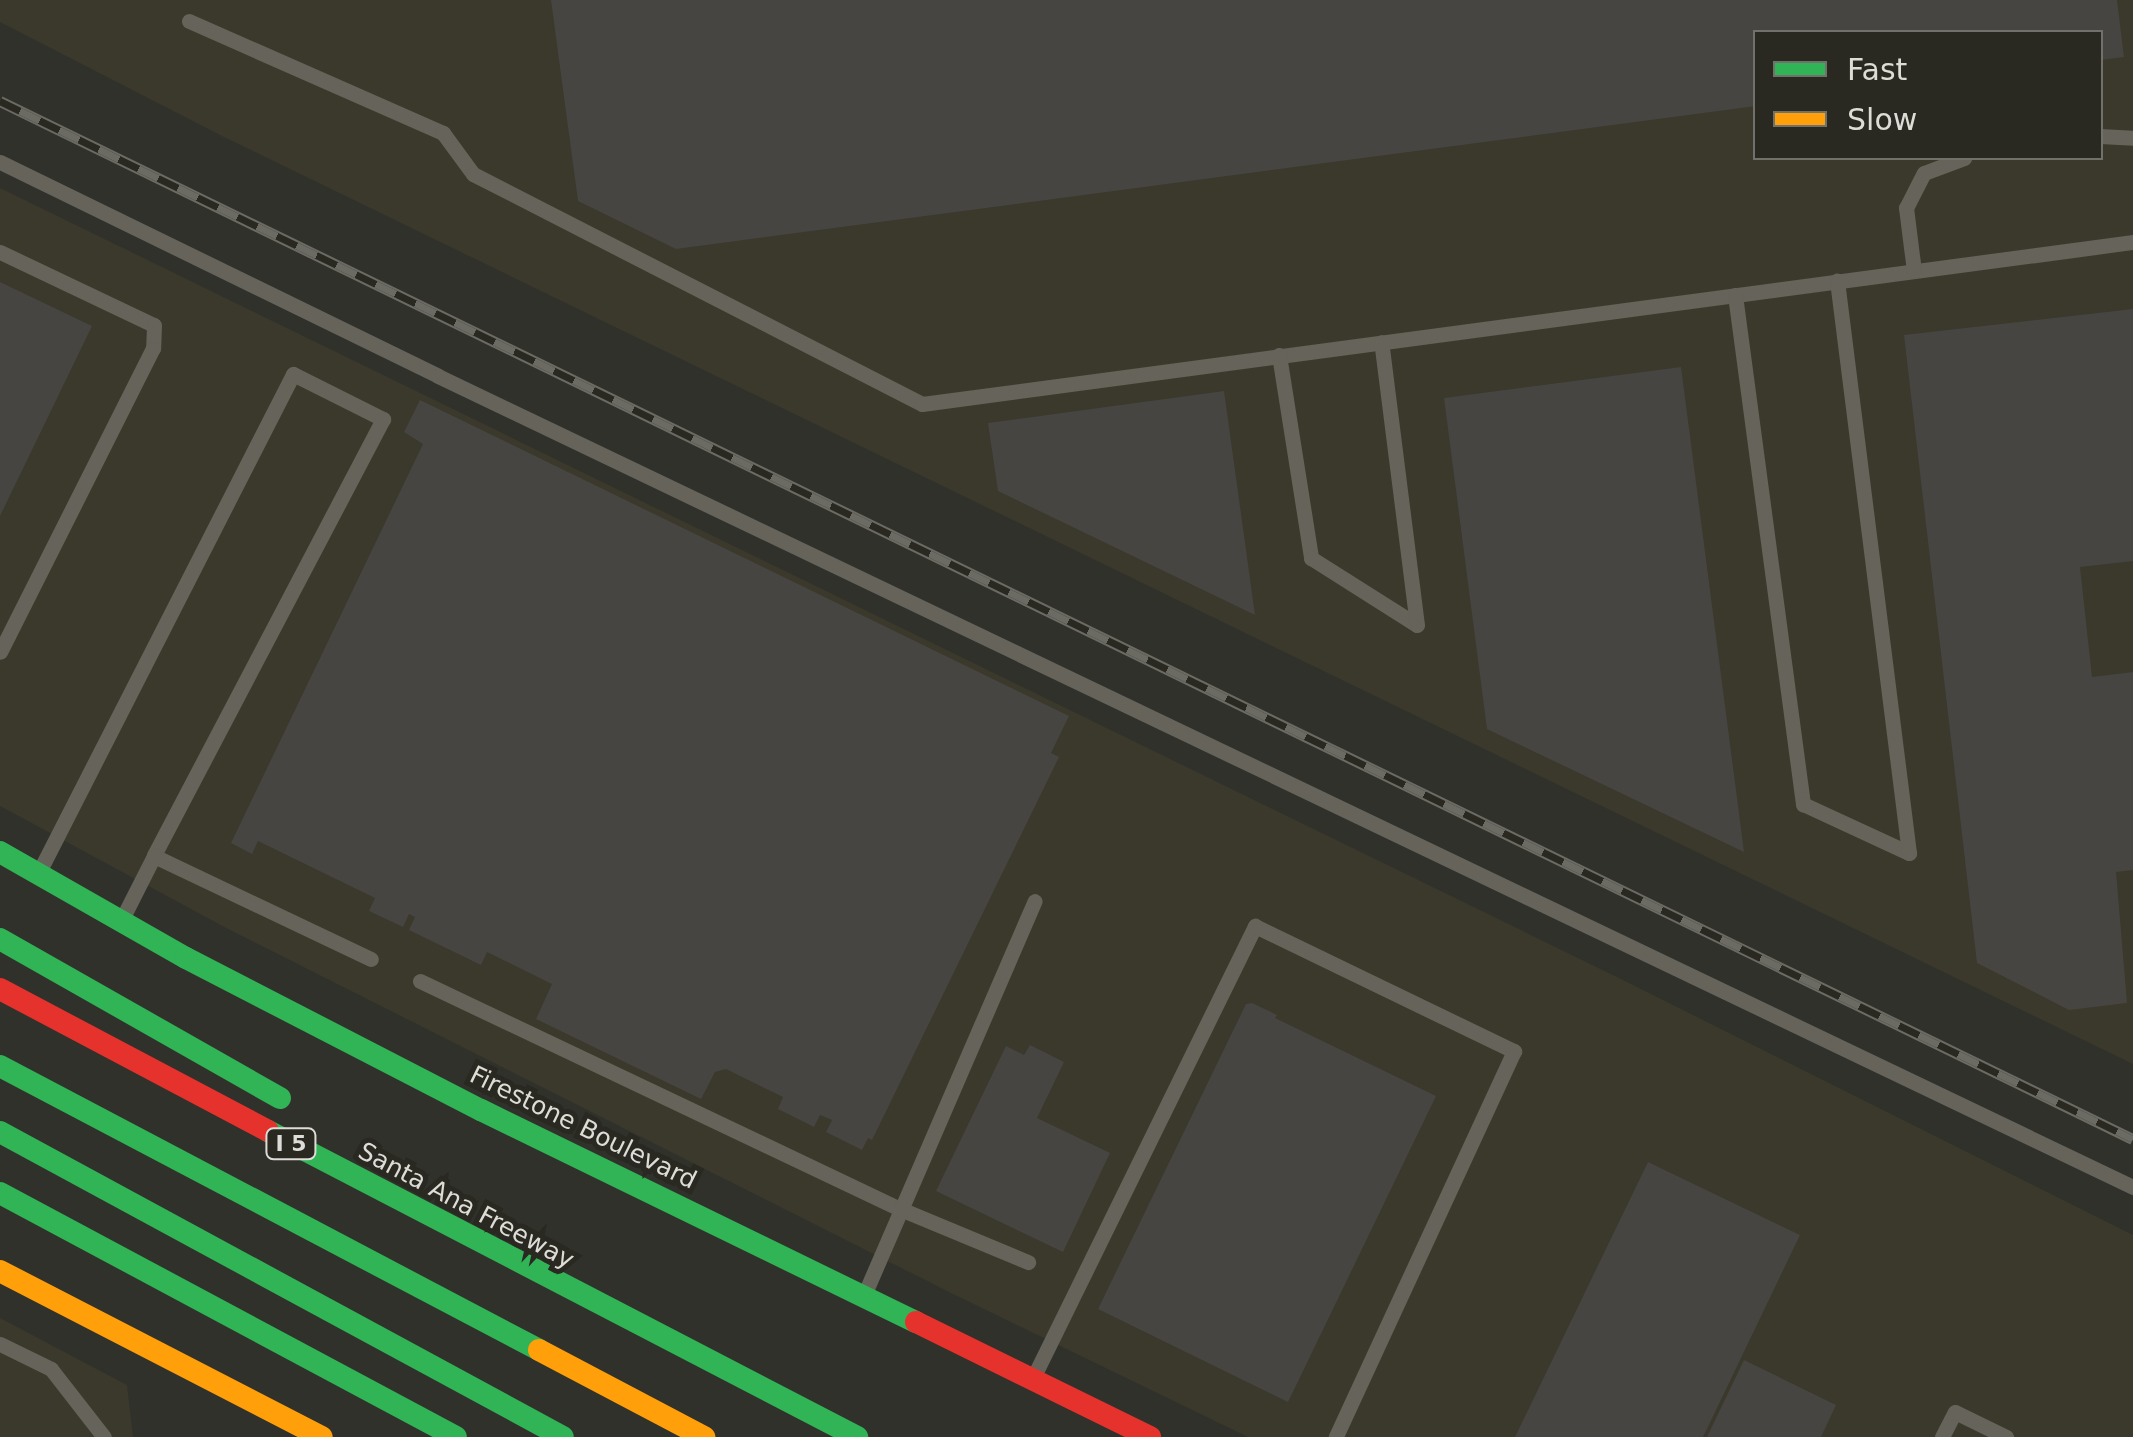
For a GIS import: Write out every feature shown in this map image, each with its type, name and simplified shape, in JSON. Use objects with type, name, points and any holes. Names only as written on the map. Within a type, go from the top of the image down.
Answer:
[{"type":"main road","name":"Firestone Boulevard","points":[[0,852],[122,921],[481,1110],[1150,1437]]},
{"type":"main road","points":[[0,939],[294,1107]]},
{"type":"main road","name":"Santa Ana Freeway","points":[[0,989],[582,1298],[857,1437]]},
{"type":"main road","points":[[0,1066],[704,1437]]},
{"type":"main road","points":[[0,1132],[563,1437]]},
{"type":"main road","points":[[358,1150],[582,1298]]},
{"type":"main road","points":[[0,1193],[456,1437]]},
{"type":"main road","points":[[0,1271],[322,1437]]},
{"type":"lane","points":[[190,20],[443,133],[473,174],[922,404],[2133,242]]},
{"type":"lane","points":[[2103,136],[2133,138]]},
{"type":"lane","points":[[1914,271],[1906,208],[1924,173],[1959,160]]},
{"type":"lane","points":[[0,162],[2133,1188]]},
{"type":"lane","points":[[0,252],[154,325],[152,348],[0,652]]},
{"type":"lane","points":[[1735,294],[1802,804],[1909,853],[1837,281]]},
{"type":"lane","points":[[1279,355],[1311,558],[1417,624],[1381,342]]},
{"type":"lane","points":[[38,874],[293,374],[382,419],[122,921]]},
{"type":"lane","points":[[154,856],[371,959]]},
{"type":"lane","points":[[863,1297],[898,1208],[1035,901]]},
{"type":"lane","points":[[1032,1380],[1255,926],[1514,1051],[1336,1437]]},
{"type":"lane","points":[[420,981],[898,1208],[1028,1262]]},
{"type":"lane","points":[[0,1344],[51,1369],[104,1437]]},
{"type":"lane","points":[[1942,1437],[1955,1412],[2006,1437]]},
{"type":"shaded area","points":[[0,0],[2133,0],[2133,1064],[222,136],[0,22]]},
{"type":"shaded area","points":[[0,188],[1619,978],[2133,1235],[2133,1437],[1248,1437],[951,1293],[228,929],[0,806]]},
{"type":"shaded area","points":[[0,1318],[127,1385],[133,1437],[0,1437]]},
{"type":"building","points":[[551,0],[2117,0],[2124,57],[2103,60],[2103,30],[1753,30],[1753,106],[676,249],[578,201]]},
{"type":"building","points":[[0,282],[92,326],[0,516]]},
{"type":"building","points":[[2133,309],[2133,561],[2080,567],[2092,677],[2133,672],[2133,870],[2116,872],[2127,1003],[2069,1010],[1977,963],[1904,335]]},
{"type":"building","points":[[1681,367],[1744,852],[1487,729],[1444,398]]},
{"type":"building","points":[[1224,391],[1255,615],[998,491],[988,423]]},
{"type":"building","points":[[420,400],[1069,716],[1051,753],[1059,757],[872,1140],[868,1138],[862,1150],[826,1132],[832,1120],[820,1115],[814,1127],[778,1109],[783,1097],[726,1069],[715,1072],[701,1099],[536,1019],[552,984],[487,952],[481,965],[409,930],[415,917],[409,914],[403,927],[369,911],[375,898],[258,841],[252,854],[231,843],[423,444],[404,432]]},
{"type":"building","points":[[1246,1004],[1277,1015],[1275,1018],[1436,1096],[1288,1402],[1098,1309]]},
{"type":"building","points":[[1030,1045],[1064,1062],[1037,1118],[1110,1153],[1063,1252],[936,1191],[1006,1046],[1024,1055]]},
{"type":"building","points":[[1648,1162],[1800,1235],[1703,1437],[1515,1437]]},
{"type":"building","points":[[1744,1360],[1836,1405],[1821,1437],[1707,1437]]},
{"type":"railway","points":[[0,101],[2133,1139]]},
{"type":"traffic: fast","points":[[0,852],[186,958],[481,1110],[916,1322]]},
{"type":"traffic: fast","points":[[0,939],[280,1098]]},
{"type":"traffic: fast","points":[[0,1066],[539,1350]]},
{"type":"traffic: fast","points":[[268,1131],[857,1437]]},
{"type":"traffic: fast","points":[[0,1132],[563,1437]]},
{"type":"traffic: fast","points":[[0,1193],[456,1437]]},
{"type":"traffic: slow","points":[[0,1271],[322,1437]]},
{"type":"traffic: slow","points":[[539,1350],[704,1437]]},
{"type":"traffic: jam","points":[[0,989],[268,1131]]},
{"type":"traffic: jam","points":[[916,1322],[1150,1437]]}]
